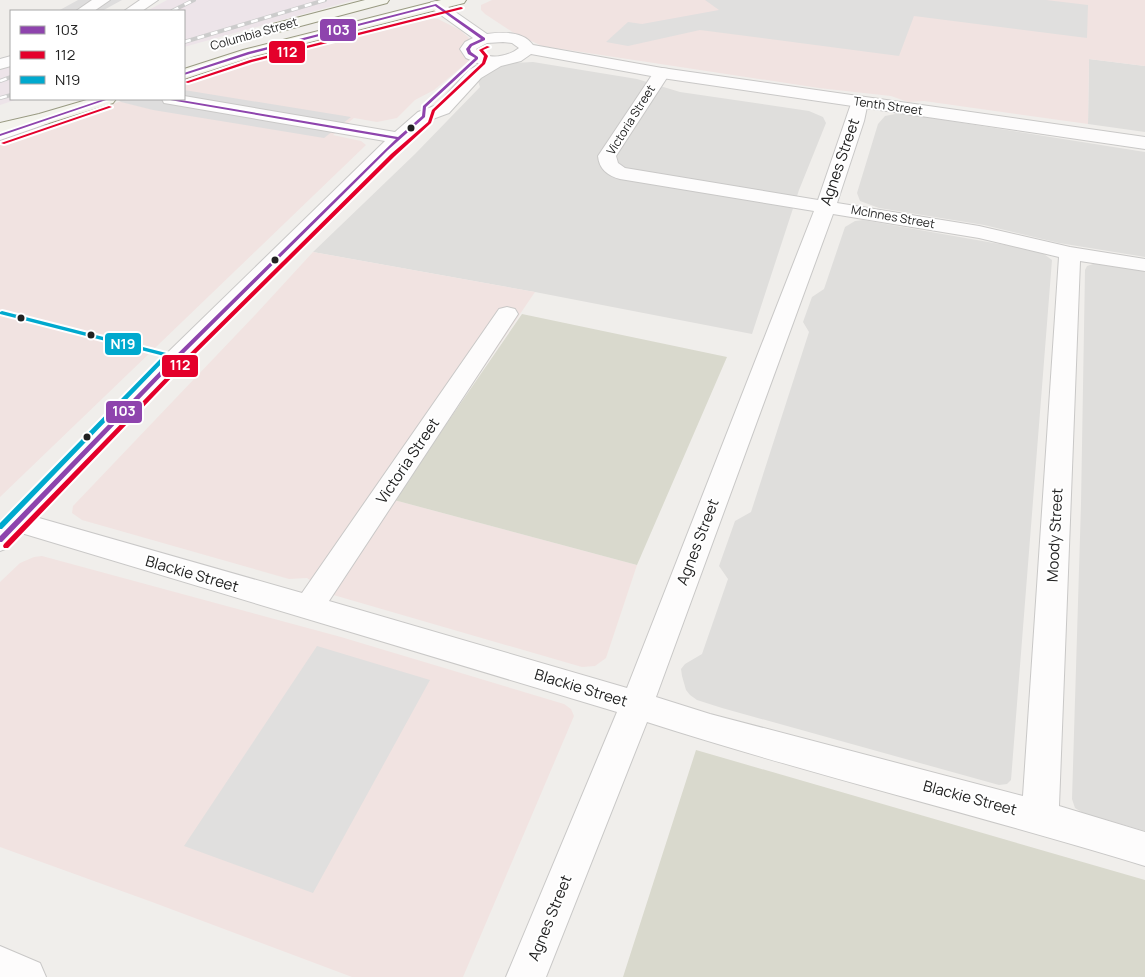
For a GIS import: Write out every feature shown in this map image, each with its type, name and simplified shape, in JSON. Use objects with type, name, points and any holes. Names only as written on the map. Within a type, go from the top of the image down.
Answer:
[{"type":"main road","name":"Columbia Street","points":[[260,32],[382,0]]},
{"type":"main road","name":"Columbia Street","points":[[185,74],[432,2],[459,0]]},
{"type":"main road","points":[[0,116],[49,100]]},
{"type":"main road","points":[[0,128],[43,119],[104,100]]},
{"type":"street","points":[[86,10],[104,0]]},
{"type":"street","points":[[133,10],[151,0]]},
{"type":"street","points":[[432,2],[484,39]]},
{"type":"street","points":[[9,531],[170,364],[399,138],[424,116],[443,108],[476,74],[497,61],[524,53],[525,44],[512,38],[484,39],[471,45],[468,49],[476,58],[497,61]]},
{"type":"street","name":"Tenth Street","points":[[524,53],[606,70],[630,68],[1145,143]]},
{"type":"street","points":[[424,116],[424,107],[476,58]]},
{"type":"street","name":"Victoria Street","points":[[611,168],[607,162],[607,156],[662,73]]},
{"type":"street","points":[[176,100],[399,138]]},
{"type":"street","name":"Agnes Street","points":[[526,977],[637,704],[826,206],[855,121],[859,102]]},
{"type":"street","points":[[0,135],[43,119]]},
{"type":"street","name":"McInnes Street","points":[[611,168],[632,176],[979,232],[1070,253],[1145,265]]},
{"type":"street","name":"Moody Street","points":[[1040,817],[1070,253]]},
{"type":"street","name":"Victoria Street","points":[[308,608],[507,314]]},
{"type":"street","name":"Blackie Street","points":[[9,531],[308,608],[720,730],[1040,817],[1145,849]]},
{"type":"street","points":[[0,966],[26,977]]},
{"type":"shaded area","points":[[167,0],[354,0],[185,47],[185,10],[149,10]]},
{"type":"shaded area","points":[[492,0],[1145,0],[1145,66],[1089,59],[1088,124],[924,101],[908,102],[891,96],[819,88],[542,46],[514,33],[485,14],[481,10],[481,5]]},
{"type":"shaded area","points":[[705,0],[1046,0],[1088,5],[1087,38],[914,16],[899,56],[700,30],[628,46],[606,42],[628,22],[642,24],[719,10]]},
{"type":"shaded area","points":[[413,17],[438,19],[460,30],[469,38],[470,60],[434,90],[415,100],[397,118],[377,122],[354,118],[333,135],[361,141],[366,145],[0,497],[0,140],[125,100],[185,100],[185,81],[313,41]]},
{"type":"shaded area","points":[[1089,59],[1145,66],[1145,132],[1088,124]]},
{"type":"shaded area","points":[[533,62],[637,79],[680,92],[809,111],[823,117],[826,123],[799,190],[752,334],[313,252],[415,154],[480,87],[478,81],[487,71],[513,63]]},
{"type":"shaded area","points":[[10,66],[10,100],[15,100],[0,105],[0,70]]},
{"type":"shaded area","points":[[900,113],[1145,152],[1145,257],[1059,243],[984,225],[879,208],[860,201],[857,193],[878,124],[885,116]]},
{"type":"shaded area","points":[[863,220],[1040,251],[1052,260],[1011,780],[1007,784],[999,785],[697,700],[686,690],[682,676],[681,669],[685,664],[702,654],[728,579],[719,566],[735,521],[751,512],[809,332],[803,322],[812,297],[824,289],[845,227],[855,221]]},
{"type":"shaded area","points":[[313,252],[535,292],[394,500],[637,565],[606,658],[595,666],[582,667],[330,594],[307,578],[289,579],[82,520],[72,513],[73,506]]},
{"type":"shaded area","points":[[1096,263],[1145,271],[1145,831],[1083,813],[1075,808],[1072,799],[1081,504],[1085,270],[1087,266]]},
{"type":"shaded area","points":[[522,314],[727,357],[637,565],[394,500]]},
{"type":"shaded area","points":[[42,556],[341,637],[564,704],[571,709],[574,716],[463,977],[352,977],[0,847],[0,582],[20,563]]},
{"type":"shaded area","points":[[317,646],[430,680],[313,893],[184,846]]},
{"type":"shaded area","points":[[696,750],[1145,880],[1145,977],[623,977]]},
{"type":"pier","points":[[78,0],[122,0],[104,10],[60,10]]},
{"type":"pier","points":[[185,90],[351,117],[324,138],[153,110],[118,100],[185,100]]},
{"type":"railway","points":[[174,10],[194,0]]},
{"type":"railway","points":[[185,42],[325,0]]},
{"type":"railway","points":[[0,81],[10,77]]},
{"type":"railway","points":[[0,98],[10,95]]},
{"type":"transit line","name":"103","points":[[185,74],[249,53],[436,5],[484,39]]},
{"type":"transit line","name":"112","points":[[187,82],[251,61],[461,8]]},
{"type":"transit line","name":"103","points":[[0,540],[170,364],[387,149],[424,116],[424,107],[477,58],[469,53],[468,49],[471,45],[484,39]]},
{"type":"transit line","name":"112","points":[[6,546],[176,370],[393,155],[430,122],[433,111],[484,63],[486,56],[481,50],[488,47]]},
{"type":"transit line","name":"103","points":[[0,135],[104,100]]},
{"type":"transit line","name":"103","points":[[176,100],[399,138]]},
{"type":"transit line","name":"112","points":[[3,143],[110,107]]},
{"type":"transit line","name":"N19","points":[[2,313],[172,356]]},
{"type":"transit line","name":"N19","points":[[0,527],[164,358]]}]
